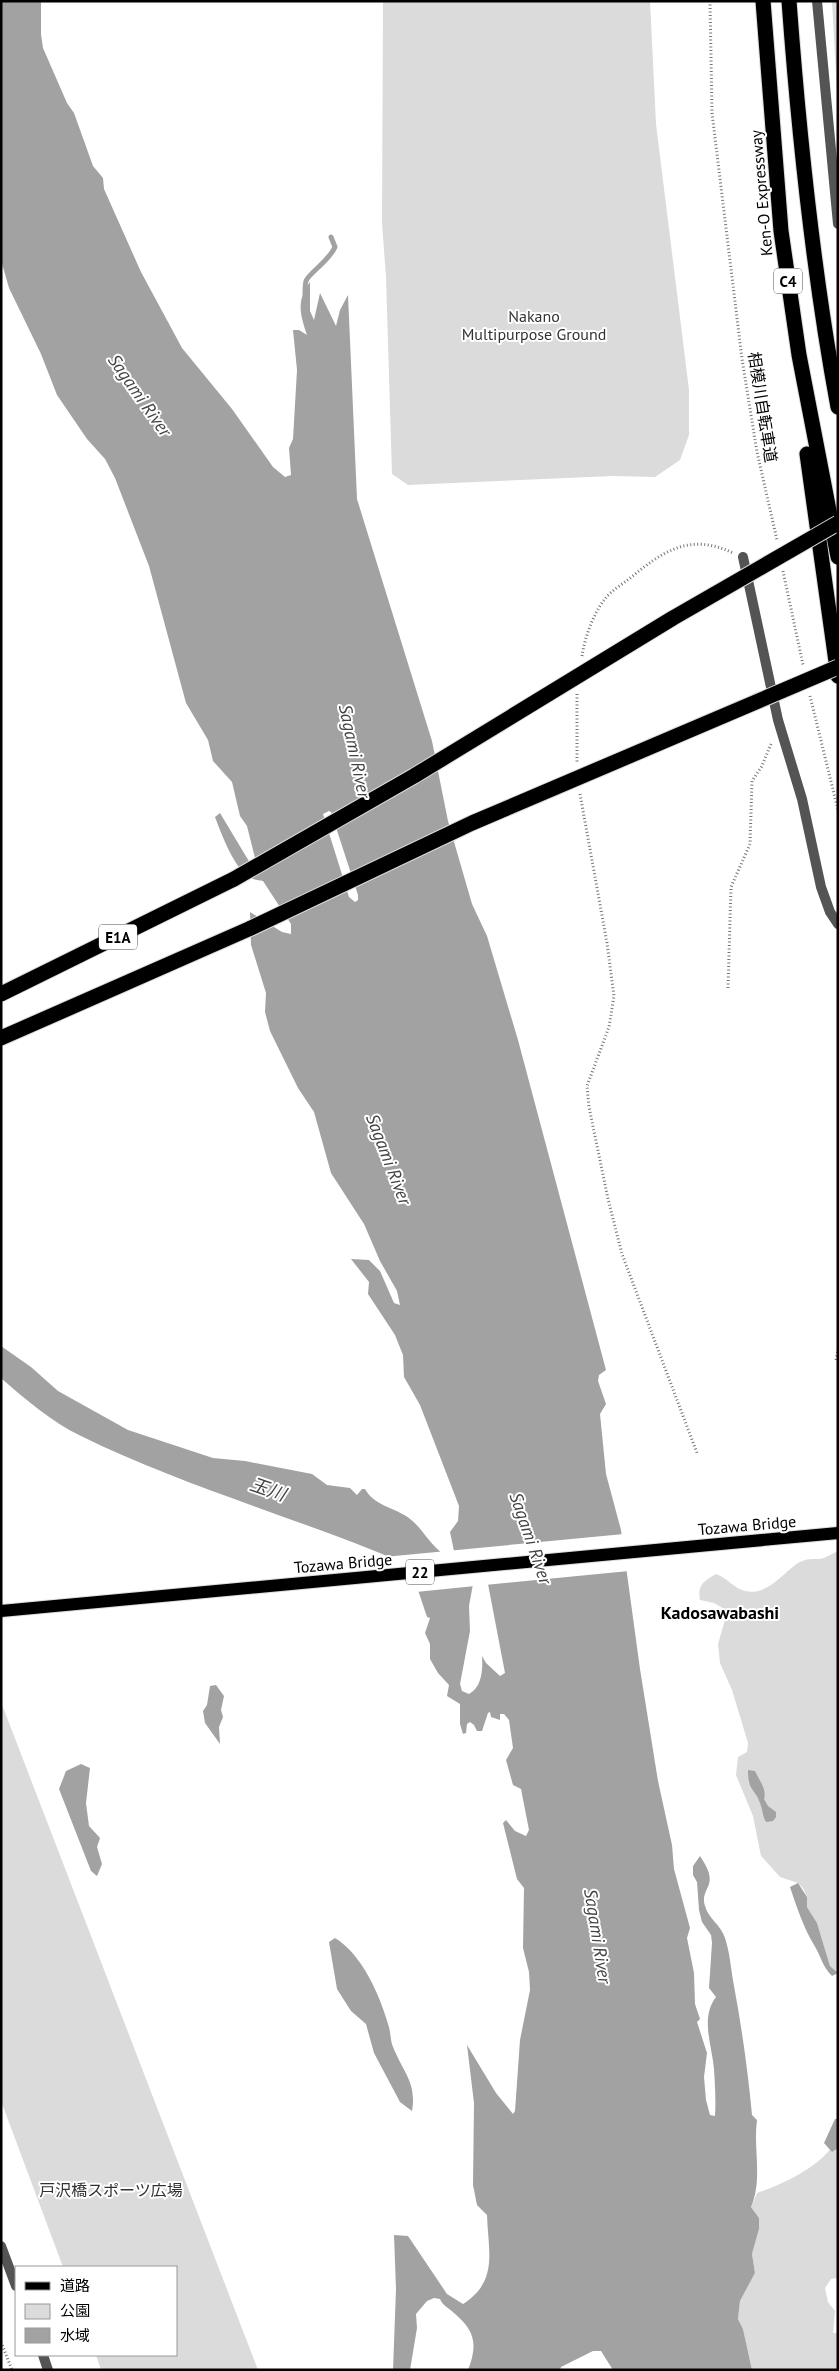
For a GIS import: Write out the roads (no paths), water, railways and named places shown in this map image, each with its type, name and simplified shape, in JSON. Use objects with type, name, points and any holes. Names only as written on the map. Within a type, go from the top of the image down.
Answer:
[{"type":"highway","name":"Ken-O Expressway","points":[[763,1],[781,231],[803,374],[838,557]]},
{"type":"highway","name":"C4","points":[[789,1],[797,107],[810,228],[838,407]]},
{"type":"highway","points":[[781,231],[783,289],[838,676]]},
{"type":"highway","name":"E1A","points":[[1,994],[234,878],[414,776],[673,618],[838,523]]},
{"type":"highway","points":[[1,1038],[251,928],[472,823],[838,667]]},
{"type":"main road","name":"Tozawa Bridge","points":[[1,1612],[838,1533]]},
{"type":"street","points":[[817,1],[838,224]]},
{"type":"street","points":[[743,557],[778,720],[802,799],[821,887],[830,912],[838,924]]},
{"type":"street","points":[[1,2246],[15,2283]]},
{"type":"street","points":[[43,2356],[48,2370]]},
{"type":"water","points":[[1,1],[41,1],[43,48],[67,103],[74,113],[93,166],[103,178],[104,189],[141,272],[182,348],[232,409],[273,467],[285,477],[291,475],[289,448],[293,439],[297,370],[293,330],[299,330],[307,335],[301,314],[303,295],[310,282],[310,311],[314,320],[320,293],[336,326],[340,310],[348,295],[357,499],[432,741],[448,821],[472,904],[487,936],[518,1040],[606,1370],[599,1375],[598,1381],[606,1404],[600,1414],[606,1474],[621,1530],[640,1669],[658,1781],[672,1845],[674,1869],[690,1928],[687,1938],[694,1973],[695,2004],[700,2019],[697,2022],[707,2053],[704,2077],[706,2100],[710,2115],[715,2116],[714,2069],[708,2032],[711,2005],[716,1997],[709,1988],[712,1943],[711,1935],[702,1922],[697,1882],[693,1875],[693,1866],[700,1856],[708,1869],[710,1877],[704,1903],[709,1914],[721,1929],[728,1950],[752,2115],[757,2120],[757,2175],[755,2196],[751,2207],[759,2218],[759,2229],[752,2254],[755,2273],[740,2301],[738,2319],[743,2329],[752,2370],[613,2370],[601,2351],[593,2351],[561,2367],[560,2370],[468,2370],[473,2353],[473,2338],[461,2320],[440,2299],[434,2298],[427,2301],[416,2314],[417,2328],[410,2370],[393,2370],[396,2289],[394,2235],[408,2236],[447,2294],[463,2304],[482,2285],[487,2275],[489,2264],[487,2215],[477,2205],[473,2185],[474,2103],[467,2045],[496,2093],[513,2114],[515,2111],[520,2040],[530,1990],[529,1972],[523,1948],[524,1888],[517,1879],[503,1823],[506,1820],[515,1831],[526,1836],[529,1830],[521,1789],[513,1785],[506,1760],[513,1748],[509,1720],[504,1714],[500,1714],[500,1720],[491,1717],[490,1712],[482,1731],[477,1731],[470,1722],[467,1724],[466,1733],[463,1734],[460,1724],[460,1704],[447,1696],[449,1685],[438,1673],[430,1659],[430,1644],[425,1633],[430,1618],[427,1617],[418,1590],[404,1563],[323,1531],[201,1487],[120,1454],[60,1424],[1,1378],[1,1346],[31,1367],[58,1391],[128,1430],[213,1458],[245,1461],[312,1474],[327,1485],[350,1488],[357,1495],[362,1489],[365,1489],[373,1499],[412,1520],[439,1551],[445,1555],[454,1551],[450,1532],[458,1521],[459,1506],[420,1405],[404,1377],[403,1355],[395,1335],[368,1294],[369,1282],[351,1259],[369,1260],[380,1271],[394,1303],[400,1305],[397,1291],[380,1261],[364,1224],[331,1173],[314,1112],[298,1088],[270,1031],[265,1012],[266,993],[251,945],[250,912],[282,932],[291,934],[291,924],[263,881],[252,879],[239,868],[225,841],[215,817],[220,813],[250,863],[256,862],[247,826],[240,816],[232,782],[213,761],[208,740],[186,703],[149,566],[115,478],[105,459],[87,439],[57,395],[41,354],[9,288],[1,260]],"holes":[[[331,812],[358,895],[358,900],[355,902],[349,897],[323,814]],[[478,1578],[485,1579],[488,1584],[505,1673],[500,1676],[486,1663],[482,1656],[482,1672],[479,1682],[477,1687],[469,1694],[462,1691],[460,1684],[470,1631],[469,1606],[473,1584]]]},
{"type":"water","points":[[216,1685],[224,1696],[221,1710],[223,1717],[219,1727],[220,1744],[205,1723],[203,1711],[207,1705],[210,1686]]},
{"type":"water","points":[[81,1764],[90,1768],[86,1803],[89,1826],[100,1838],[97,1847],[102,1864],[97,1876],[91,1871],[59,1789],[66,1771]]},
{"type":"water","points":[[748,1770],[755,1771],[764,1788],[764,1799],[768,1806],[776,1812],[776,1817],[773,1821],[766,1822],[758,1798],[749,1782]]},
{"type":"water","points":[[798,1883],[807,1897],[807,1907],[817,1923],[830,1966],[838,1973],[832,1976],[824,1965],[798,1910],[790,1887]]},
{"type":"water","points":[[335,1938],[354,1954],[369,1976],[375,1989],[389,2027],[391,2042],[411,2085],[413,2093],[412,2111],[400,2102],[374,2053],[366,2024],[351,2011],[337,1989],[329,1942]]},
{"type":"water","points":[[835,2119],[838,2119],[838,2148],[832,2152],[824,2143]]},
{"type":"waterway","points":[[305,294],[308,278],[335,247],[331,237]]},
{"type":"district","name":"Kadosawabashi","points":[[720,1612]]},
{"type":"park label","name":"Nakano Multipurpose Ground","points":[[534,325]]},
{"type":"park label","name":"戸沢橋スポーツ広場","points":[[111,2190]]},
{"type":"water label","name":"Sagami River","points":[[140,395]]},
{"type":"water label","name":"Sagami River","points":[[355,751]]},
{"type":"water label","name":"Sagami River","points":[[389,1159]]},
{"type":"water label","name":"玉川","points":[[268,1489]]},
{"type":"water label","name":"Sagami River","points":[[531,1538]]},
{"type":"water label","name":"Sagami River","points":[[598,1936]]}]
